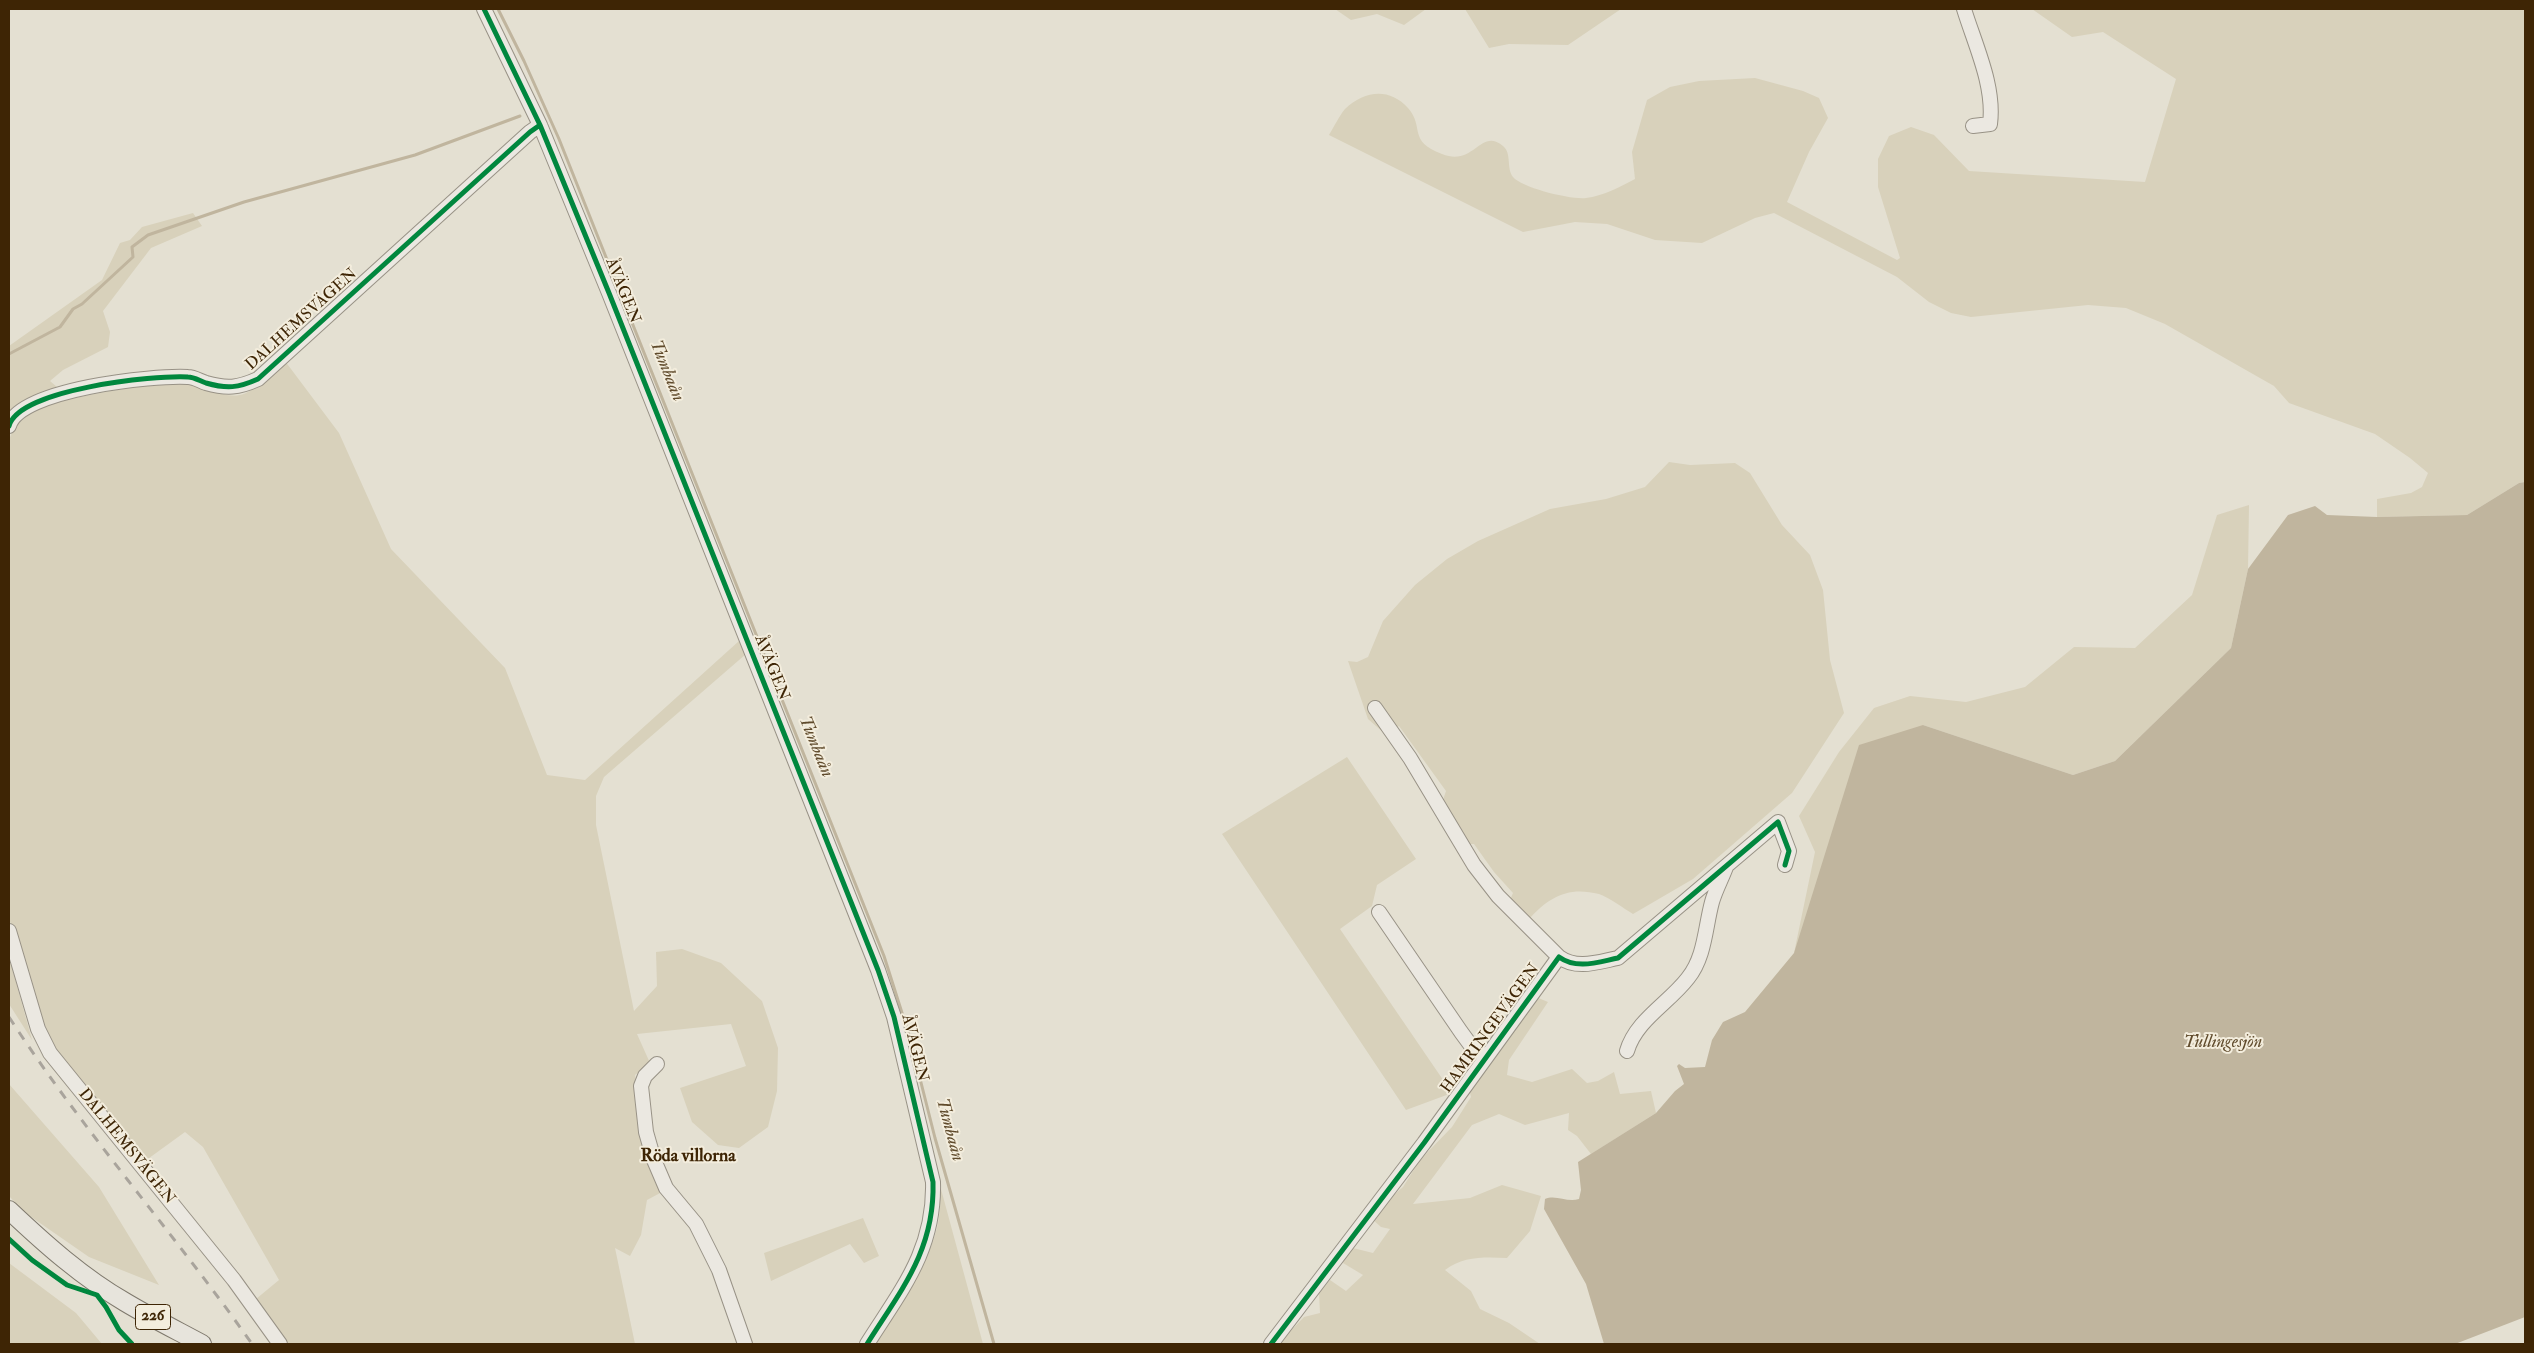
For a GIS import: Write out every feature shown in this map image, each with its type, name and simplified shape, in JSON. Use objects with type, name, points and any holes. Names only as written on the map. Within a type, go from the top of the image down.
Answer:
[{"type":"main road","name":"226","points":[[9,1210],[42,1241],[99,1284],[124,1301],[202,1344]]},
{"type":"street","name":"ÅVÄGEN","points":[[484,9],[540,125],[610,293],[878,970],[894,1016],[933,1182],[934,1206],[928,1234],[913,1270],[867,1344]]},
{"type":"street","points":[[1964,9],[1989,89],[1992,110],[1990,124],[1973,126]]},
{"type":"street","name":"DALHEMSVÄGEN","points":[[9,426],[11,419],[28,407],[68,391],[131,379],[190,377],[226,388],[240,387],[258,379],[540,125]]},
{"type":"street","name":"HAMRINGEVÄGEN","points":[[1375,708],[1410,758],[1474,865],[1498,896],[1567,962],[1583,964],[1618,958],[1778,822],[1789,851],[1785,864]]},
{"type":"street","name":"HAMRINGEVÄGEN","points":[[1627,1051],[1631,1039],[1666,999],[1688,979],[1694,968],[1704,942],[1712,900],[1726,866]]},
{"type":"street","name":"HAMRINGEVÄGEN","points":[[1379,912],[1472,1047],[1486,1057]]},
{"type":"street","name":"DALHEMSVÄGEN","points":[[9,931],[38,1029],[50,1053],[228,1273],[280,1344]]},
{"type":"street","name":"HAMRINGEVÄGEN","points":[[1271,1344],[1412,1159],[1560,957]]},
{"type":"street","points":[[657,1064],[645,1076],[641,1086],[646,1132],[654,1160],[666,1188],[696,1224],[719,1270],[745,1344]]},
{"type":"shaded area","points":[[1335,9],[1426,9],[1404,25],[1377,14],[1351,20]]},
{"type":"shaded area","points":[[1465,9],[1621,9],[1568,45],[1509,44],[1489,48]]},
{"type":"shaded area","points":[[2032,9],[2525,9],[2525,482],[2519,483],[2467,515],[2377,517],[2377,499],[2411,493],[2422,487],[2428,473],[2375,434],[2289,403],[2274,386],[2165,324],[2126,308],[2088,305],[1971,317],[1951,313],[1929,302],[1897,277],[1774,213],[1755,218],[1702,243],[1655,240],[1607,224],[1575,222],[1523,232],[1329,135],[1345,109],[1352,103],[1368,95],[1385,94],[1401,101],[1408,108],[1416,121],[1420,139],[1431,149],[1453,157],[1462,156],[1488,141],[1495,141],[1506,149],[1511,173],[1518,181],[1548,192],[1570,197],[1586,198],[1605,193],[1635,179],[1632,152],[1647,100],[1670,87],[1699,81],[1755,78],[1803,91],[1819,98],[1828,118],[1809,152],[1787,202],[1897,260],[1900,258],[1878,187],[1878,159],[1889,136],[1911,127],[1934,135],[1969,171],[2145,182],[2176,79],[2103,32],[2072,37]]},
{"type":"shaded area","points":[[193,213],[202,226],[151,248],[103,311],[110,332],[108,347],[63,370],[50,381],[57,387],[27,402],[9,417],[9,346],[102,280],[120,243],[130,240],[142,227]]},
{"type":"shaded area","points":[[285,361],[339,433],[391,549],[505,668],[547,775],[585,780],[739,641],[746,654],[604,777],[596,796],[596,825],[634,1011],[657,986],[656,952],[682,949],[721,963],[762,1001],[778,1048],[777,1091],[768,1127],[739,1148],[718,1145],[692,1122],[680,1088],[746,1066],[731,1024],[637,1034],[650,1063],[635,1075],[641,1131],[662,1192],[647,1200],[641,1235],[630,1256],[615,1248],[635,1344],[287,1344],[256,1299],[279,1280],[203,1147],[185,1132],[145,1161],[53,1051],[41,1028],[9,918],[9,440],[16,426],[23,419],[32,412],[50,405],[90,395],[159,385],[191,385],[225,395],[239,395],[257,386]]},
{"type":"shaded area","points":[[1669,462],[1690,465],[1735,463],[1750,473],[1782,525],[1810,555],[1823,590],[1830,660],[1844,713],[1792,793],[1693,879],[1633,914],[1599,894],[1578,891],[1552,899],[1529,919],[1510,900],[1513,893],[1494,872],[1474,844],[1467,844],[1443,800],[1446,791],[1399,726],[1385,734],[1368,719],[1348,661],[1357,662],[1368,657],[1383,621],[1415,585],[1447,559],[1478,541],[1550,509],[1606,499],[1645,487]]},
{"type":"shaded area","points":[[2249,505],[2248,569],[2231,648],[2115,761],[2073,775],[1923,725],[1794,953],[1815,852],[1799,816],[1839,752],[1874,708],[1910,696],[1966,702],[2025,687],[2074,647],[2135,648],[2192,595],[2217,515]]},
{"type":"shaded area","points":[[1347,757],[1416,859],[1377,885],[1372,906],[1340,929],[1452,1093],[1406,1110],[1222,834]]},
{"type":"shaded area","points":[[9,957],[32,1040],[9,1004]]},
{"type":"shaded area","points":[[1536,997],[1548,1002],[1509,1060],[1507,1075],[1532,1082],[1572,1069],[1587,1083],[1598,1081],[1614,1072],[1620,1094],[1651,1091],[1656,1113],[1591,1154],[1577,1136],[1568,1130],[1569,1113],[1525,1125],[1499,1114],[1472,1125],[1413,1204],[1470,1198],[1502,1185],[1541,1196],[1530,1231],[1507,1258],[1467,1260],[1452,1265],[1445,1270],[1471,1291],[1480,1309],[1509,1323],[1540,1344],[1278,1344],[1304,1317],[1320,1313],[1319,1293],[1330,1280],[1346,1291],[1363,1275],[1343,1263],[1345,1256],[1353,1248],[1373,1253],[1390,1229],[1381,1227],[1372,1219],[1389,1199],[1403,1187],[1420,1160],[1452,1127],[1471,1097],[1469,1089]]},
{"type":"shaded area","points":[[9,1084],[99,1187],[159,1285],[89,1257],[24,1212],[9,1196]]},
{"type":"shaded area","points":[[938,1178],[983,1344],[874,1344],[915,1280],[932,1244],[940,1209]]},
{"type":"shaded area","points":[[863,1218],[879,1256],[864,1263],[850,1244],[771,1281],[764,1253]]},
{"type":"shaded area","points":[[9,1263],[76,1313],[102,1344],[9,1344]]},
{"type":"water","name":"Tullingesjön","points":[[2525,482],[2525,1317],[2455,1344],[1604,1344],[1586,1284],[1544,1209],[1545,1199],[1553,1197],[1570,1200],[1579,1199],[1581,1190],[1578,1162],[1656,1113],[1675,1091],[1684,1084],[1677,1066],[1679,1064],[1685,1068],[1705,1067],[1712,1040],[1723,1022],[1745,1012],[1794,953],[1859,745],[1923,725],[2073,775],[2115,761],[2231,648],[2248,569],[2288,515],[2315,506],[2327,515],[2377,517],[2467,515],[2519,483]]},
{"type":"waterway","name":"Tumbaån","points":[[498,9],[559,139],[884,956],[909,1035],[935,1138],[994,1344]]},
{"type":"waterway","points":[[9,354],[60,327],[73,309],[82,304],[133,257],[132,247],[148,235],[244,202],[415,155],[520,116]]},
{"type":"railway","points":[[9,1017],[67,1101],[192,1262],[252,1344]]},
{"type":"cycle path","points":[[484,9],[540,125],[609,293],[878,970],[894,1017],[933,1182],[932,1206],[922,1249],[914,1268],[867,1344]]},
{"type":"cycle path","points":[[9,426],[18,413],[36,402],[90,387],[171,377],[190,377],[213,385],[232,387],[258,379],[540,125]]},
{"type":"cycle path","points":[[1271,1344],[1424,1143],[1559,957],[1566,961],[1580,964],[1618,958],[1778,822],[1789,851],[1785,865]]},
{"type":"cycle path","points":[[9,1239],[32,1260],[67,1285],[97,1295],[119,1330],[132,1344]]},
{"type":"district","name":"Röda villorna","points":[[688,1157]]}]
